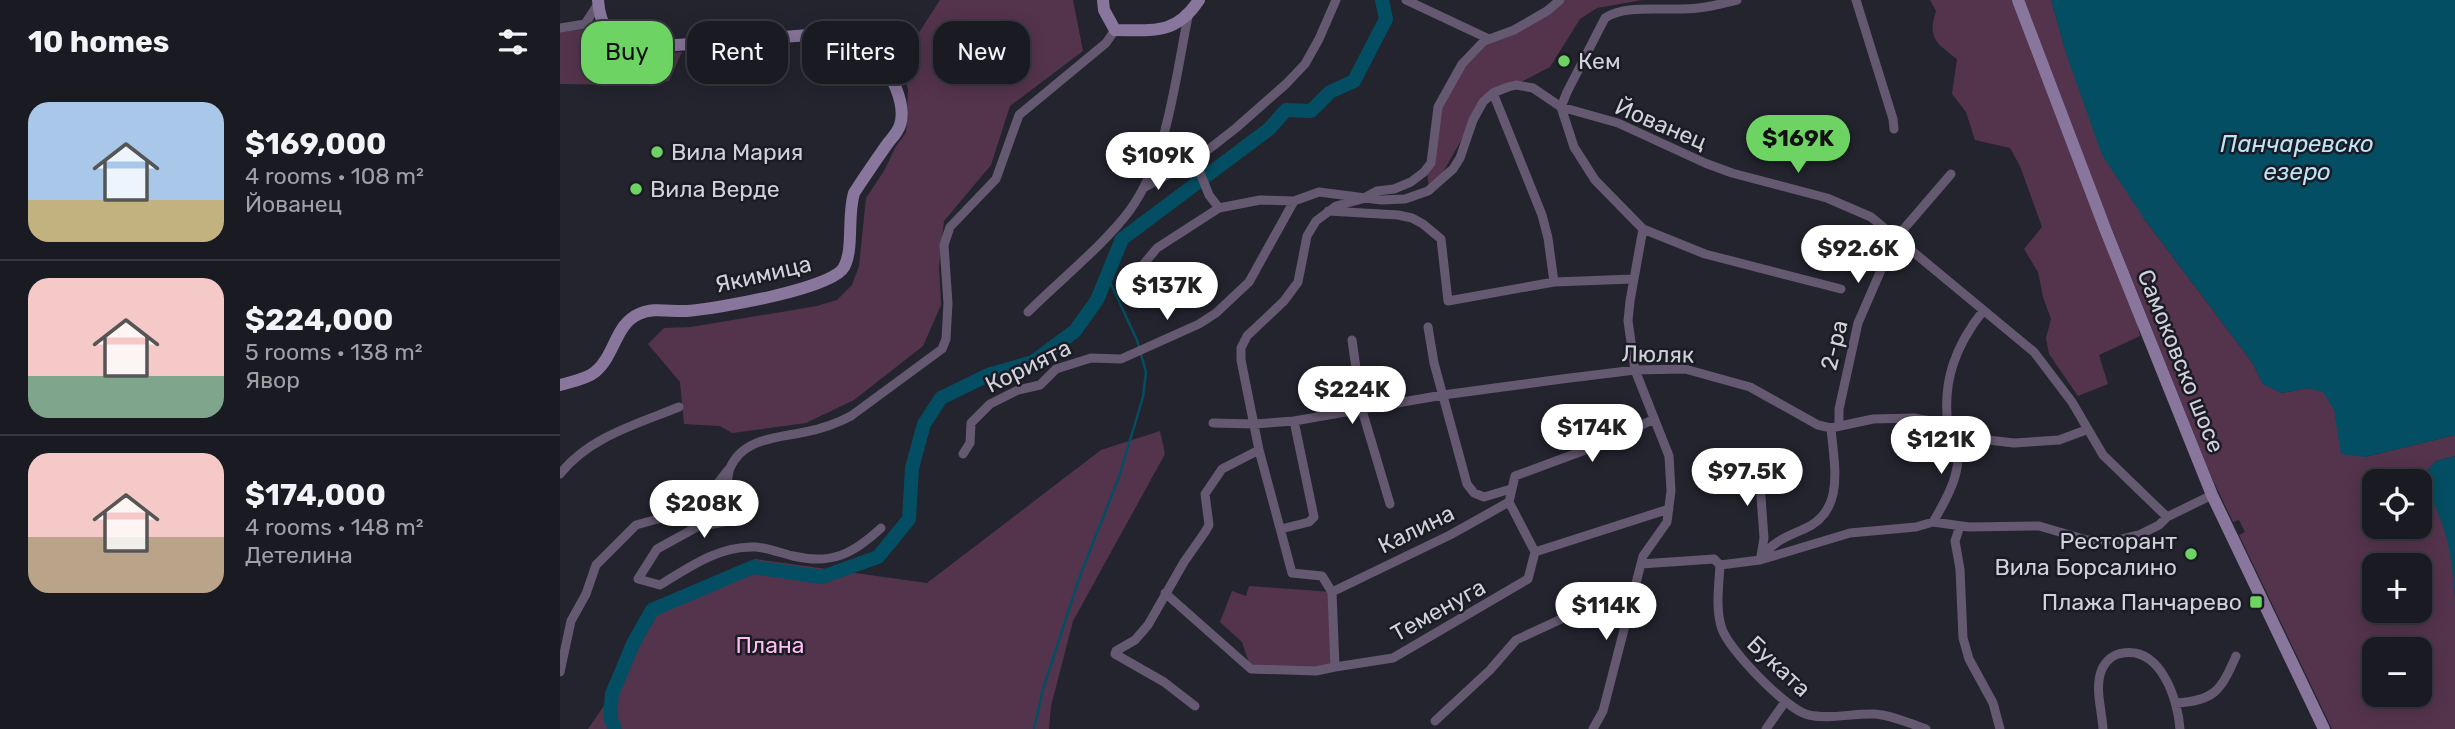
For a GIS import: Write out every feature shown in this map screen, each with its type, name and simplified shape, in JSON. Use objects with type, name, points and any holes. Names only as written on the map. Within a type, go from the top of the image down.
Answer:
[{"type":"street","points":[[1103,0],[1104,10],[1115,30]]},
{"type":"street","points":[[1028,312],[1120,222],[1144,188],[1160,148],[1188,17],[1199,0]]},
{"type":"street","points":[[1144,188],[1195,160],[1253,113],[1305,64],[1336,0]]},
{"type":"street","points":[[1406,0],[1489,38]]},
{"type":"street","points":[[1335,667],[1332,592],[1322,576],[1292,573],[1259,450],[1241,348],[1247,336],[1284,301],[1298,282],[1307,236],[1316,221],[1327,211],[1377,191],[1394,189],[1411,182],[1424,172],[1431,163],[1438,107],[1462,64],[1484,41],[1514,30],[1547,11],[1560,0]]},
{"type":"street","points":[[1737,0],[1698,8],[1633,8],[1611,13],[1605,18],[1561,107],[1574,147],[1595,180],[1643,229],[1705,254],[1842,289]]},
{"type":"street","points":[[1856,0],[1894,119],[1894,129]]},
{"type":"street","name":"Самоковско шосе","points":[[2018,0],[2105,231],[2212,495],[2324,729]]},
{"type":"street","points":[[560,28],[585,24],[598,2]]},
{"type":"street","name":"Якимица","points":[[560,385],[594,374],[610,355],[626,320],[642,312],[687,311],[750,301],[812,287],[843,271],[848,259],[850,215],[855,193],[900,126],[901,96],[876,57],[855,40],[837,34],[823,34],[636,48],[615,39],[604,24],[598,2]]},
{"type":"street","points":[[1115,30],[1153,30],[1176,25],[1188,17]]},
{"type":"street","points":[[560,672],[571,621],[586,594],[596,565],[636,525],[665,517],[695,499],[717,484],[738,455],[761,441],[826,427],[851,416],[942,349],[946,339],[947,303],[944,245],[950,228],[996,179],[1018,115],[1106,43],[1115,30]]},
{"type":"street","name":"Йованец","points":[[1493,93],[1516,85],[1533,88],[1561,107],[1618,123],[1704,163],[1827,198],[1871,218],[2044,362],[2072,402],[2102,455],[2167,517]]},
{"type":"street","points":[[1128,284],[1157,248],[1219,208],[1260,200],[1294,201],[1319,192],[1362,199],[1405,199],[1428,191],[1453,169],[1460,158],[1473,120],[1483,102],[1493,93],[1542,215],[1554,282]]},
{"type":"street","points":[[1160,148],[1167,163],[1174,170]]},
{"type":"street","points":[[1195,160],[1209,195],[1219,208]]},
{"type":"street","name":"2-ра","points":[[1760,560],[1775,542],[1814,524],[1830,508],[1834,488],[1835,427],[1858,323],[1896,238],[1951,174]]},
{"type":"street","name":"Корията","points":[[962,454],[970,443],[971,423],[990,404],[1018,390],[1040,385],[1056,369],[1091,358],[1121,359],[1199,324],[1216,313],[1249,282],[1294,201]]},
{"type":"street","points":[[1327,211],[1398,215],[1423,224],[1441,239],[1448,300],[1554,282],[1633,279]]},
{"type":"street","points":[[1593,729],[1603,711],[1643,556],[1667,522],[1671,491],[1669,456],[1635,370],[1628,321],[1643,229]]},
{"type":"street","points":[[1933,522],[1948,496],[1958,470],[1960,455],[1951,427],[1945,391],[1948,377],[1957,355],[1983,311]]},
{"type":"street","points":[[1428,327],[1434,363],[1467,484],[1474,493],[1484,497],[1511,489]]},
{"type":"street","points":[[1352,340],[1362,410],[1390,504]]},
{"type":"street","name":"Люляк","points":[[1213,423],[1294,421],[1443,396],[1635,370],[1685,369],[1750,387],[1818,425],[1835,427]]},
{"type":"street","points":[[560,474],[569,463],[601,439],[679,407]]},
{"type":"street","points":[[1835,427],[1873,419],[1901,417],[1927,420],[1988,440],[2014,443],[2059,440],[2087,430]]},
{"type":"street","points":[[1654,419],[1607,442],[1515,476],[1509,502],[1535,552],[1669,509]]},
{"type":"street","points":[[1281,529],[1309,522],[1314,517],[1294,421]]},
{"type":"street","points":[[1195,706],[1164,682],[1115,654],[1141,633],[1209,525],[1205,494],[1222,469],[1259,450]]},
{"type":"street","points":[[1758,456],[1764,538],[1760,560]]},
{"type":"street","points":[[728,470],[724,522],[697,527],[657,549],[638,579],[660,585],[698,562],[726,551],[755,547],[799,558],[839,558],[864,544],[881,528]]},
{"type":"street","points":[[1641,564],[1714,559],[1720,565],[1760,560],[1850,533],[1916,527],[1933,522],[1960,526],[2039,526],[2087,540],[2110,541],[2139,535],[2159,525],[2167,517],[2212,495]]},
{"type":"street","name":"Калина","points":[[1332,592],[1450,536],[1509,502]]},
{"type":"street","points":[[1960,526],[1955,541],[1960,569],[1963,638],[1969,659],[1993,703],[2000,729]]},
{"type":"street","name":"Теменуга","points":[[1165,593],[1251,669],[1316,671],[1394,658],[1528,579],[1535,552]]},
{"type":"street","name":"Буката","points":[[1720,565],[1718,606],[1720,627],[1725,638],[1785,702],[1811,716],[1880,714],[1926,729]]},
{"type":"street","points":[[1435,721],[1490,670],[1516,640],[1597,602],[1635,588]]},
{"type":"street","points":[[2103,729],[2099,690],[2103,666],[2115,655],[2133,653],[2147,658],[2171,689],[2180,729]]},
{"type":"street","points":[[2176,703],[2197,701],[2213,695],[2223,683],[2236,656]]},
{"type":"street","points":[[1766,729],[1785,702]]},
{"type":"green space","points":[[940,0],[1073,0],[1083,51],[1010,106],[991,165],[944,221],[939,267],[941,305],[923,346],[854,400],[806,423],[732,433],[720,426],[684,424],[680,382],[648,344],[664,328],[691,327],[817,306],[837,300],[852,285],[859,266],[866,198],[906,133],[907,84],[919,84],[919,32]]},
{"type":"green space","points":[[1565,0],[1642,0],[1597,8],[1580,19],[1550,67],[1483,102],[1439,179],[1429,188],[1427,172],[1440,107],[1448,90],[1484,41],[1557,7]]},
{"type":"green space","points":[[1930,0],[2012,0],[2136,317],[2140,336],[2099,355],[2108,384],[2078,396],[2049,354],[2046,338],[2051,319],[2038,272],[2024,249],[2042,227],[2020,166],[2010,148],[1975,140],[1966,112],[1952,94],[1957,59],[1944,49],[1933,34],[1936,11]]},
{"type":"green space","points":[[2020,0],[2051,0],[2067,56],[2145,220],[2252,362],[2263,384],[2282,393],[2308,388],[2323,391],[2365,457],[2455,435],[2455,456],[2436,461],[2428,469],[2362,469],[2362,539],[2432,539],[2432,499],[2439,511],[2452,553],[2455,597],[2455,729],[2332,729],[2239,535],[2245,532],[2239,520],[2233,522],[2211,476]]},
{"type":"green space","points":[[581,30],[581,84],[646,84],[639,85],[560,84],[560,32]]},
{"type":"green space","points":[[682,52],[673,72],[673,53]]},
{"type":"green space","name":"Плана","points":[[1160,431],[1165,454],[1073,621],[1051,706],[1049,729],[588,729],[612,694],[633,644],[652,610],[755,559],[927,583],[1101,450]]},
{"type":"green space","points":[[1249,586],[1332,592],[1335,667],[1251,669],[1242,642],[1220,622],[1232,591],[1246,596]]},
{"type":"water","name":"Панчаревско езеро","points":[[2051,0],[2455,0],[2455,435],[2365,457],[2341,454],[2334,410],[2323,392],[2308,388],[2282,393],[2263,384],[2252,362],[2145,220],[2102,155],[2067,56]]},
{"type":"water","points":[[2455,456],[2455,597],[2446,535],[2432,500],[2432,469],[2428,469],[2436,461]]},
{"type":"waterway","points":[[615,729],[610,717],[612,694],[633,644],[652,610],[753,567],[822,577],[878,557],[909,519],[912,468],[924,424],[941,398],[988,375],[1033,362],[1075,331],[1097,300],[1122,239],[1269,129],[1286,110],[1311,111],[1330,92],[1354,81],[1386,19],[1382,0]]},
{"type":"waterway","points":[[1034,729],[1043,689],[1080,576],[1119,477],[1143,397],[1146,372],[1137,340],[1107,276]]},
{"type":"place","name":"Кем","points":[[1564,61]]},
{"type":"place","name":"Вила Мария","points":[[657,152]]},
{"type":"place","name":"Вила Верде","points":[[636,189]]},
{"type":"place","name":"Ресторант Вила Борсалино","points":[[2191,554]]},
{"type":"place","name":"Плажа Панчарево","points":[[2256,602]]}]
